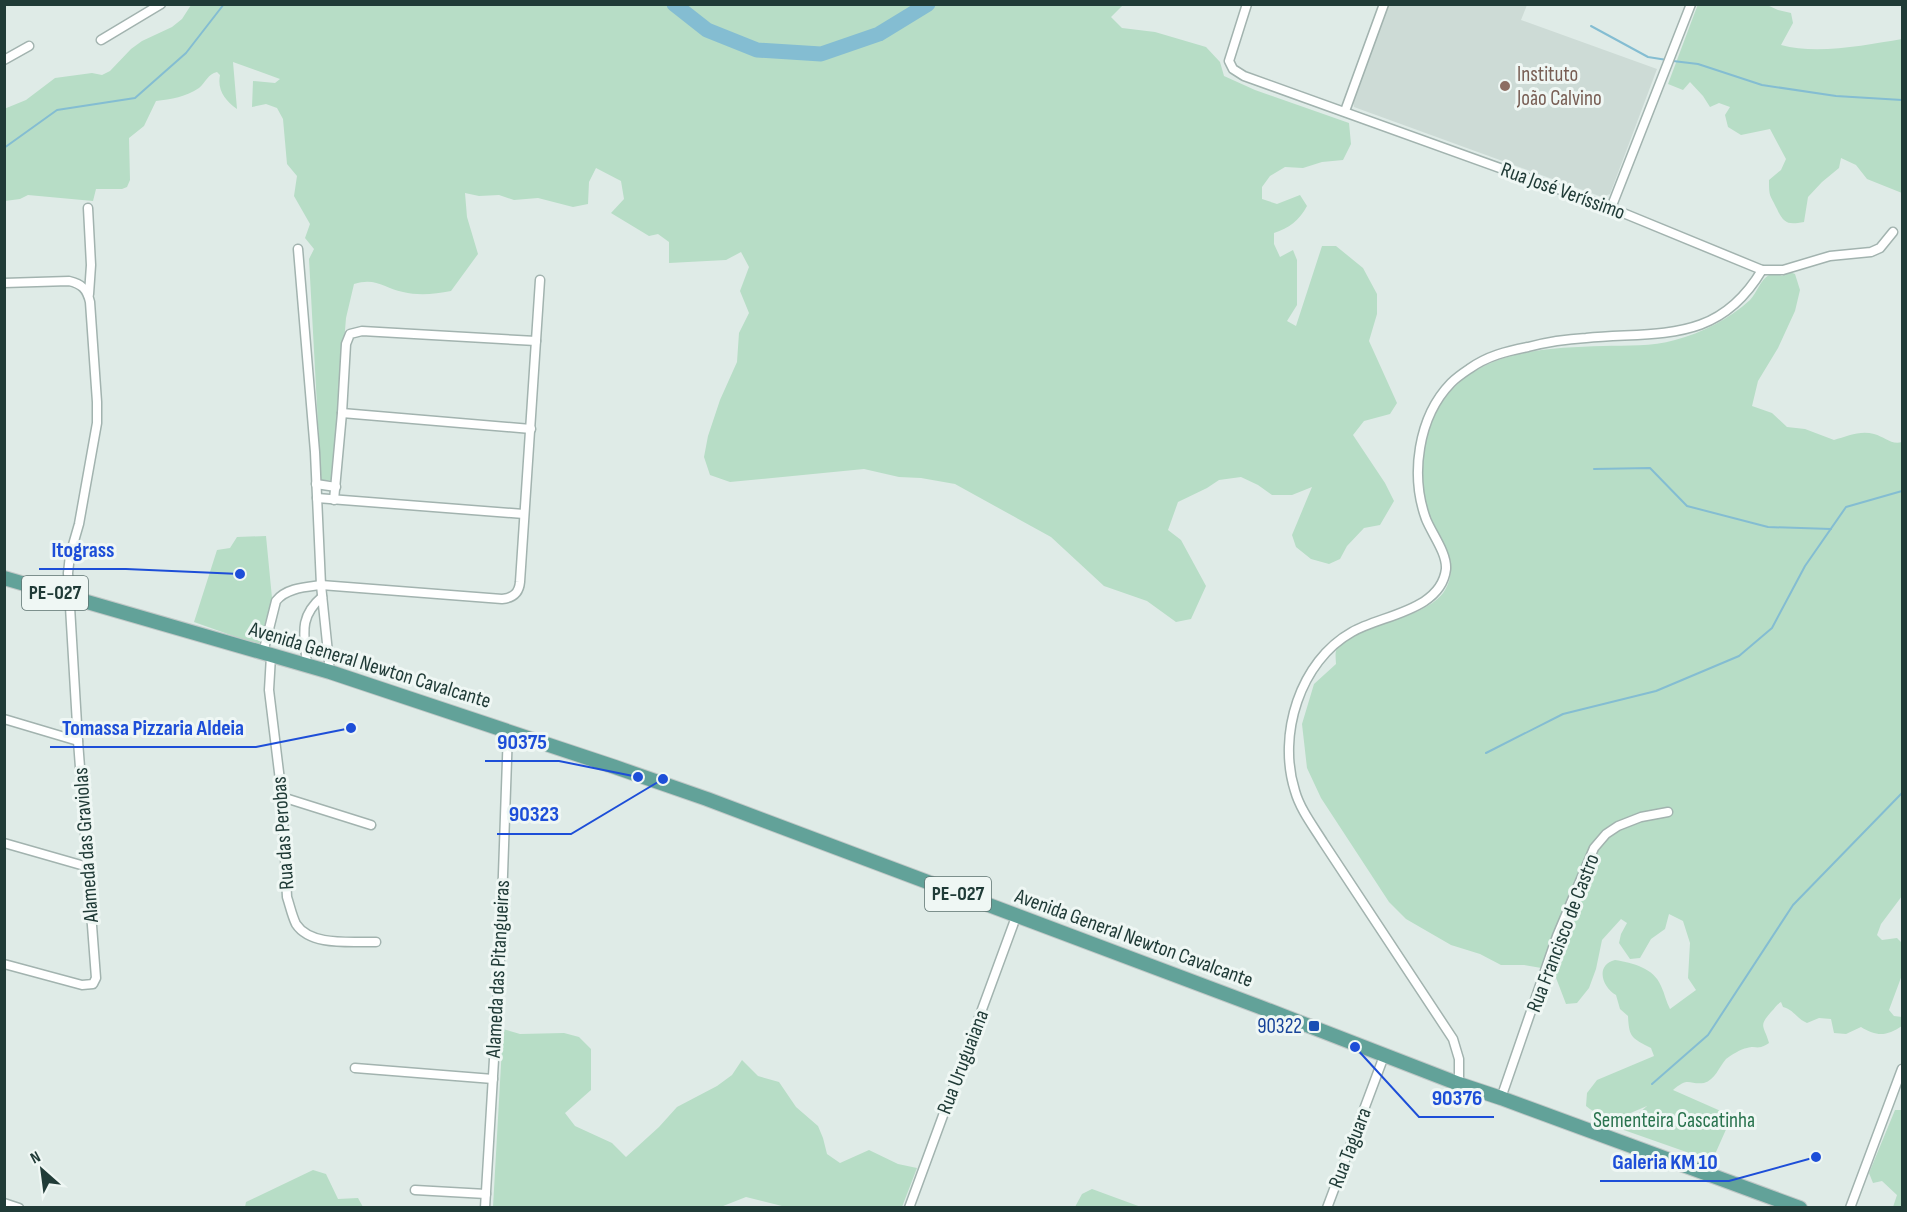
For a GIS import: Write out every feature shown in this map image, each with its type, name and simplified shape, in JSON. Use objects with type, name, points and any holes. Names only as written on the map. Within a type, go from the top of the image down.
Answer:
[{"type":"main road","name":"PE-027","points":[[4,578],[69,597]]},
{"type":"main road","name":"Avenida General Newton Cavalcante","points":[[69,597],[330,672],[707,799],[1016,917],[1251,1003],[1384,1056],[1800,1208]]},
{"type":"street","points":[[101,40],[161,4]]},
{"type":"street","name":"Rua José Veríssimo","points":[[1248,4],[1231,52],[1230,65],[1244,76],[1611,208],[1762,270],[1783,270],[1830,256],[1871,252],[1880,248],[1893,232]]},
{"type":"street","points":[[1345,111],[1384,4]]},
{"type":"street","points":[[1611,208],[1691,4]]},
{"type":"street","points":[[4,60],[29,46]]},
{"type":"street","name":"Alameda das Graviolas","points":[[4,963],[76,984],[93,984],[97,973],[78,741],[68,564],[79,524],[97,423],[88,294],[91,265],[88,208]]},
{"type":"street","points":[[298,249],[317,498],[321,585],[330,672]]},
{"type":"street","points":[[1460,1084],[1459,1059],[1453,1039],[1323,842],[1295,792],[1287,749],[1289,729],[1296,704],[1305,685],[1332,647],[1350,633],[1367,624],[1414,608],[1428,598],[1442,581],[1446,569],[1443,555],[1422,507],[1419,478],[1422,436],[1427,419],[1451,382],[1472,367],[1507,351],[1587,338],[1639,336],[1685,330],[1715,318],[1738,303],[1762,270]]},
{"type":"street","points":[[321,585],[502,599],[511,598],[517,592],[520,586],[540,280]]},
{"type":"street","points":[[4,283],[61,281],[76,283],[88,294]]},
{"type":"street","points":[[334,500],[342,413],[345,344],[347,338],[354,332],[536,341]]},
{"type":"street","points":[[342,413],[531,429]]},
{"type":"street","points":[[316,484],[336,487]]},
{"type":"street","points":[[317,498],[524,514]]},
{"type":"street","name":"Rua das Perobas","points":[[321,585],[292,590],[279,597],[272,608],[267,654],[282,797],[287,897],[295,922],[308,936],[376,942]]},
{"type":"street","points":[[307,666],[306,616],[322,597]]},
{"type":"street","points":[[4,719],[78,741]]},
{"type":"street","name":"Alameda das Pitangueiras","points":[[485,1208],[500,960],[508,731]]},
{"type":"street","points":[[282,797],[371,825]]},
{"type":"street","name":"Rua Francisco de Castro","points":[[1501,1098],[1564,916],[1594,848],[1606,834],[1618,826],[1641,817],[1668,812]]},
{"type":"street","points":[[4,843],[88,867]]},
{"type":"street","name":"Rua Uruguaiana","points":[[909,1208],[1016,917]]},
{"type":"street","name":"Rua Taguara","points":[[1328,1208],[1384,1056]]},
{"type":"street","points":[[355,1068],[492,1079]]},
{"type":"street","points":[[1850,1208],[1902,1069]]},
{"type":"street","points":[[415,1190],[486,1194]]},
{"type":"street","points":[[4,1203],[19,1208]]},
{"type":"shaded area","name":"Instituto João Calvino","points":[[1388,5],[1527,5],[1521,20],[1657,69],[1610,194],[1602,197],[1354,107],[1353,102]]},
{"type":"green space","points":[[1698,4],[1767,5],[1791,13],[1793,23],[1781,45],[1795,48],[1841,48],[1902,39],[1902,193],[1867,179],[1856,165],[1841,158],[1839,168],[1808,197],[1804,222],[1790,223],[1784,220],[1770,196],[1769,180],[1781,170],[1786,159],[1770,129],[1741,135],[1728,127],[1725,115],[1730,107],[1719,103],[1710,107],[1690,82],[1683,90],[1668,84]]},
{"type":"green space","points":[[191,5],[1123,5],[1111,17],[1122,28],[1155,32],[1206,47],[1220,62],[1224,76],[1255,90],[1349,123],[1351,144],[1343,160],[1322,162],[1303,168],[1285,167],[1270,176],[1262,187],[1262,199],[1277,204],[1300,195],[1307,206],[1293,223],[1274,233],[1274,244],[1280,257],[1293,250],[1297,260],[1297,305],[1287,321],[1296,326],[1322,246],[1336,246],[1363,268],[1377,294],[1377,314],[1369,341],[1397,403],[1390,414],[1364,421],[1353,435],[1385,483],[1394,501],[1380,525],[1364,528],[1347,546],[1340,559],[1329,564],[1311,559],[1296,547],[1292,535],[1312,487],[1292,495],[1272,495],[1241,477],[1219,480],[1178,502],[1168,530],[1181,540],[1206,586],[1191,619],[1176,622],[1147,601],[1104,586],[1051,537],[955,484],[899,477],[864,469],[730,482],[710,475],[704,457],[708,436],[720,400],[737,362],[739,333],[749,313],[740,291],[749,267],[741,252],[726,260],[669,263],[669,242],[658,234],[649,236],[611,213],[624,199],[621,181],[596,168],[589,182],[588,204],[573,207],[538,198],[514,200],[499,195],[479,196],[465,193],[467,217],[478,254],[451,291],[415,294],[374,282],[354,284],[346,318],[333,480],[323,481],[321,479],[309,259],[314,249],[305,238],[310,224],[294,196],[297,176],[287,164],[283,119],[277,108],[266,104],[252,107],[253,81],[275,83],[280,79],[233,62],[237,109],[223,94],[220,75],[217,72],[189,94],[156,101],[144,126],[129,138],[130,180],[127,187],[96,189],[93,201],[28,195],[20,199],[5,201],[4,109],[26,100],[55,78],[92,73],[102,75],[110,71],[142,41],[172,27],[182,19]]},
{"type":"green space","name":"Sementeira Cascatinha","points":[[1790,272],[1795,274],[1800,290],[1795,311],[1778,348],[1758,381],[1752,406],[1772,413],[1787,427],[1805,429],[1834,440],[1864,433],[1874,434],[1891,442],[1902,442],[1902,896],[1881,924],[1877,935],[1882,940],[1897,938],[1902,943],[1902,975],[1889,1010],[1894,1016],[1902,1017],[1902,1026],[1892,1032],[1882,1034],[1861,1027],[1846,1034],[1834,1033],[1831,1019],[1819,1018],[1807,1023],[1783,1007],[1781,1002],[1779,1003],[1763,1024],[1769,1043],[1733,1054],[1726,1059],[1714,1076],[1704,1083],[1686,1082],[1673,1090],[1732,1116],[1712,1161],[1621,1129],[1647,1106],[1623,1116],[1610,1117],[1603,1116],[1586,1106],[1587,1093],[1597,1080],[1654,1056],[1651,1048],[1631,1033],[1628,1016],[1620,1009],[1616,995],[1604,982],[1605,966],[1615,960],[1636,965],[1648,971],[1658,980],[1670,1009],[1696,990],[1688,978],[1690,943],[1683,921],[1669,914],[1665,929],[1651,939],[1640,958],[1630,959],[1619,943],[1627,923],[1621,919],[1602,940],[1589,988],[1577,1003],[1566,1004],[1553,970],[1524,965],[1501,965],[1480,954],[1451,945],[1406,919],[1389,902],[1321,798],[1307,768],[1302,724],[1314,684],[1336,664],[1336,651],[1342,643],[1354,635],[1421,610],[1435,601],[1445,590],[1451,569],[1446,549],[1427,511],[1422,470],[1429,430],[1441,404],[1457,384],[1477,370],[1524,353],[1577,347],[1648,345],[1685,337],[1733,313],[1750,300],[1769,275],[1774,273],[1782,276]]},
{"type":"green space","points":[[266,536],[272,598],[259,645],[194,622],[217,550],[230,548],[237,537]]},
{"type":"green space","points":[[503,1029],[520,1034],[564,1033],[579,1037],[591,1049],[591,1090],[565,1113],[575,1126],[612,1143],[626,1157],[677,1107],[717,1086],[732,1075],[742,1060],[758,1076],[779,1082],[796,1107],[818,1126],[827,1154],[840,1163],[869,1150],[898,1164],[917,1168],[902,1207],[786,1207],[746,1197],[718,1208],[493,1207]]},
{"type":"green space","points":[[1895,1110],[1902,1110],[1902,1207],[1893,1207],[1897,1195],[1882,1181],[1873,1183],[1869,1173]]},
{"type":"green space","points":[[313,1170],[326,1174],[338,1199],[358,1198],[363,1207],[245,1207],[246,1202]]},
{"type":"green space","points":[[1092,1189],[1141,1207],[1075,1207],[1082,1194]]},
{"type":"waterway","points":[[4,148],[57,110],[135,98],[186,53],[224,4]]},
{"type":"waterway","points":[[674,4],[707,30],[757,50],[821,54],[879,34],[928,4]]},
{"type":"waterway","points":[[1591,26],[1648,57],[1667,60]]},
{"type":"waterway","points":[[1673,61],[1698,64],[1762,85],[1836,96],[1902,100]]},
{"type":"waterway","points":[[1594,469],[1650,468],[1687,506],[1768,527],[1831,529]]},
{"type":"waterway","points":[[1486,753],[1563,714],[1656,691],[1739,656],[1772,628],[1805,566],[1846,507],[1902,491]]},
{"type":"waterway","points":[[1652,1084],[1708,1035],[1793,905],[1902,793]]},
{"type":"place","name":"Instituto João Calvino","points":[[1505,86]]},
{"type":"place","name":"Itograss","points":[[240,574]]},
{"type":"place","name":"Tomassa Pizzaria Aldeia","points":[[351,728]]},
{"type":"place","name":"90375","points":[[638,777]]},
{"type":"place","name":"90323","points":[[663,779]]},
{"type":"place","name":"90322","points":[[1314,1026]]},
{"type":"place","name":"90376","points":[[1355,1047]]},
{"type":"place","name":"Galeria KM 10","points":[[1816,1157]]}]
